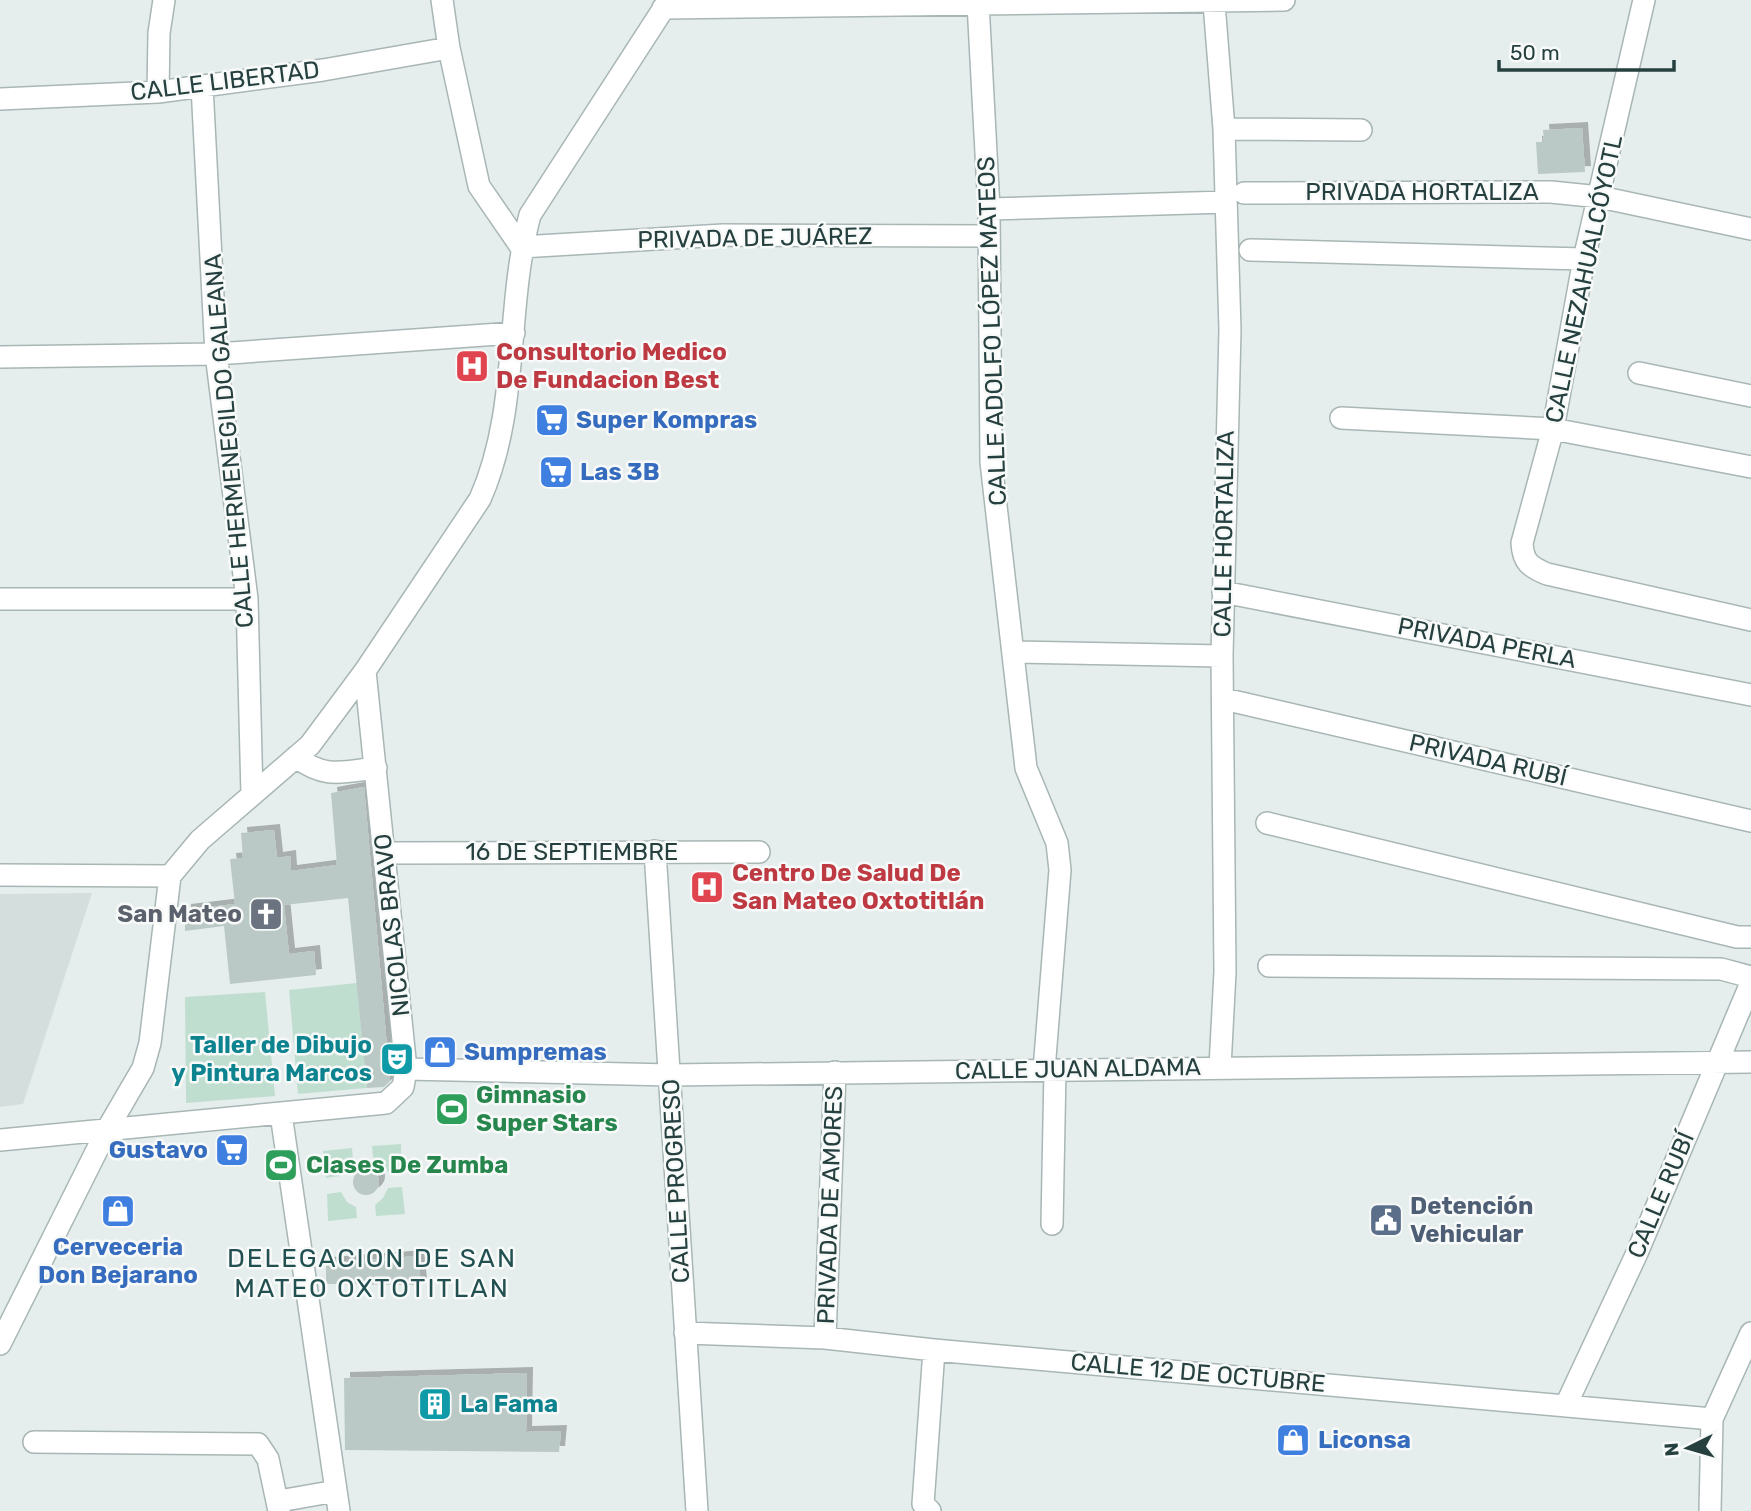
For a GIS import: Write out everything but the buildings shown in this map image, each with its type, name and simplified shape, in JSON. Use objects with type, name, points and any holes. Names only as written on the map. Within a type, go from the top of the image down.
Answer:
[{"type":"street","points":[[158,92],[159,33],[164,0]]},
{"type":"street","points":[[442,0],[449,48],[479,186],[521,247]]},
{"type":"street","points":[[0,1344],[108,1128],[143,1068],[150,1043],[170,876],[200,840],[310,745],[365,671],[480,499],[494,469],[514,334],[521,247],[530,215],[539,197],[666,4],[1214,3],[1284,0]]},
{"type":"street","name":"CALLE NEZAHUALCÓYOTL","points":[[1644,0],[1584,260],[1553,429],[1522,543],[1523,556],[1527,564],[1547,574],[1751,620]]},
{"type":"street","name":"CALLE ADOLFO LÓPEZ MATEOS","points":[[978,3],[989,209],[991,462],[1026,768],[1057,843],[1060,870],[1049,1070],[1052,1224]]},
{"type":"street","name":"CALLE HORTALIZA","points":[[1214,3],[1224,130],[1235,197],[1223,592],[1225,972],[1220,1066]]},
{"type":"street","name":"CALLE LIBERTAD","points":[[0,99],[158,92],[323,70],[449,48]]},
{"type":"street","name":"CALLE HERMENEGILDO GALEANA","points":[[202,86],[216,354],[247,599],[252,795]]},
{"type":"street","points":[[1224,130],[1361,130]]},
{"type":"street","name":"PRIVADA HORTALIZA","points":[[989,209],[1235,197],[1551,192],[1600,197],[1751,229]]},
{"type":"street","name":"PRIVADA DE JUÁREZ","points":[[521,247],[723,235],[989,236]]},
{"type":"street","points":[[1250,250],[1584,260]]},
{"type":"street","points":[[0,357],[216,354],[514,334]]},
{"type":"street","points":[[1639,373],[1751,396]]},
{"type":"street","points":[[1341,418],[1553,429],[1751,467]]},
{"type":"street","name":"PRIVADA PERLA","points":[[1223,592],[1751,695]]},
{"type":"street","points":[[0,599],[247,599]]},
{"type":"street","points":[[1013,652],[1222,656]]},
{"type":"street","name":"NICOLAS BRAVO","points":[[365,671],[406,1069]]},
{"type":"street","name":"PRIVADA RUBÍ","points":[[1224,698],[1751,821]]},
{"type":"street","points":[[296,757],[313,769],[328,774],[376,768]]},
{"type":"street","points":[[1267,823],[1737,937],[1751,937]]},
{"type":"street","name":"CALLE PROGRESO","points":[[655,851],[697,1511]]},
{"type":"street","name":"16 DE SEPTIEMBRE","points":[[385,853],[759,852]]},
{"type":"street","points":[[0,875],[170,876]]},
{"type":"street","points":[[1269,966],[1721,969],[1751,977]]},
{"type":"street","name":"CALLE RUBÍ","points":[[1566,1405],[1637,1253],[1751,983]]},
{"type":"street","name":"CALLE JUAN ALDAMA","points":[[406,1069],[670,1075],[1220,1066],[1751,1062]]},
{"type":"street","points":[[0,1140],[386,1103],[403,1087],[406,1069]]},
{"type":"street","name":"PRIVADA DE AMORES","points":[[825,1338],[835,1072]]},
{"type":"street","points":[[34,1442],[258,1444],[268,1458],[279,1506],[337,1501],[281,1114]]},
{"type":"street","name":"CALLE 12 DE OCTUBRE","points":[[685,1333],[825,1338],[1712,1419]]},
{"type":"street","points":[[1710,1511],[1712,1419],[1751,1333]]},
{"type":"street","points":[[930,1511],[923,1504],[934,1350]]},
{"type":"shaded area","points":[[92,893],[23,1104],[0,1107],[0,894]]},
{"type":"green space","points":[[357,983],[367,1088],[298,1094],[289,990]]},
{"type":"green space","points":[[265,992],[275,1096],[186,1103],[185,997]]},
{"type":"green space","points":[[401,1144],[402,1171],[388,1172],[382,1162],[373,1157],[372,1146]]},
{"type":"green space","points":[[352,1148],[353,1159],[344,1166],[340,1176],[326,1178],[323,1151]]},
{"type":"green space","points":[[402,1187],[405,1214],[376,1216],[375,1205],[383,1198],[388,1188]]},
{"type":"green space","points":[[341,1192],[347,1202],[356,1207],[357,1218],[328,1221],[327,1194]]},
{"type":"place","name":"Consultorio Medico De Fundacion Best","points":[[472,366]]},
{"type":"place","name":"Super Kompras","points":[[552,420]]},
{"type":"place","name":"Las 3B","points":[[556,472]]},
{"type":"place","name":"Centro De Salud De San Mateo Oxtotitlán","points":[[707,887]]},
{"type":"place","name":"San Mateo","points":[[266,914]]},
{"type":"place","name":"Sumpremas","points":[[440,1052]]},
{"type":"place","name":"Taller de Dibujo y Pintura Marcos","points":[[397,1059]]},
{"type":"place","name":"Gimnasio Super Stars","points":[[452,1109]]},
{"type":"place","name":"Gustavo","points":[[232,1150]]},
{"type":"place","name":"Clases De Zumba","points":[[281,1165]]},
{"type":"place","name":"Cerveceria Don Bejarano","points":[[118,1211]]},
{"type":"place","name":"Detención Vehicular","points":[[1386,1220]]},
{"type":"place","name":"La Fama","points":[[435,1404]]},
{"type":"place","name":"Liconsa","points":[[1293,1440]]},
{"type":"district","name":"DELEGACION DE SAN MATEO OXTOTITLAN","points":[[372,1273]]}]
